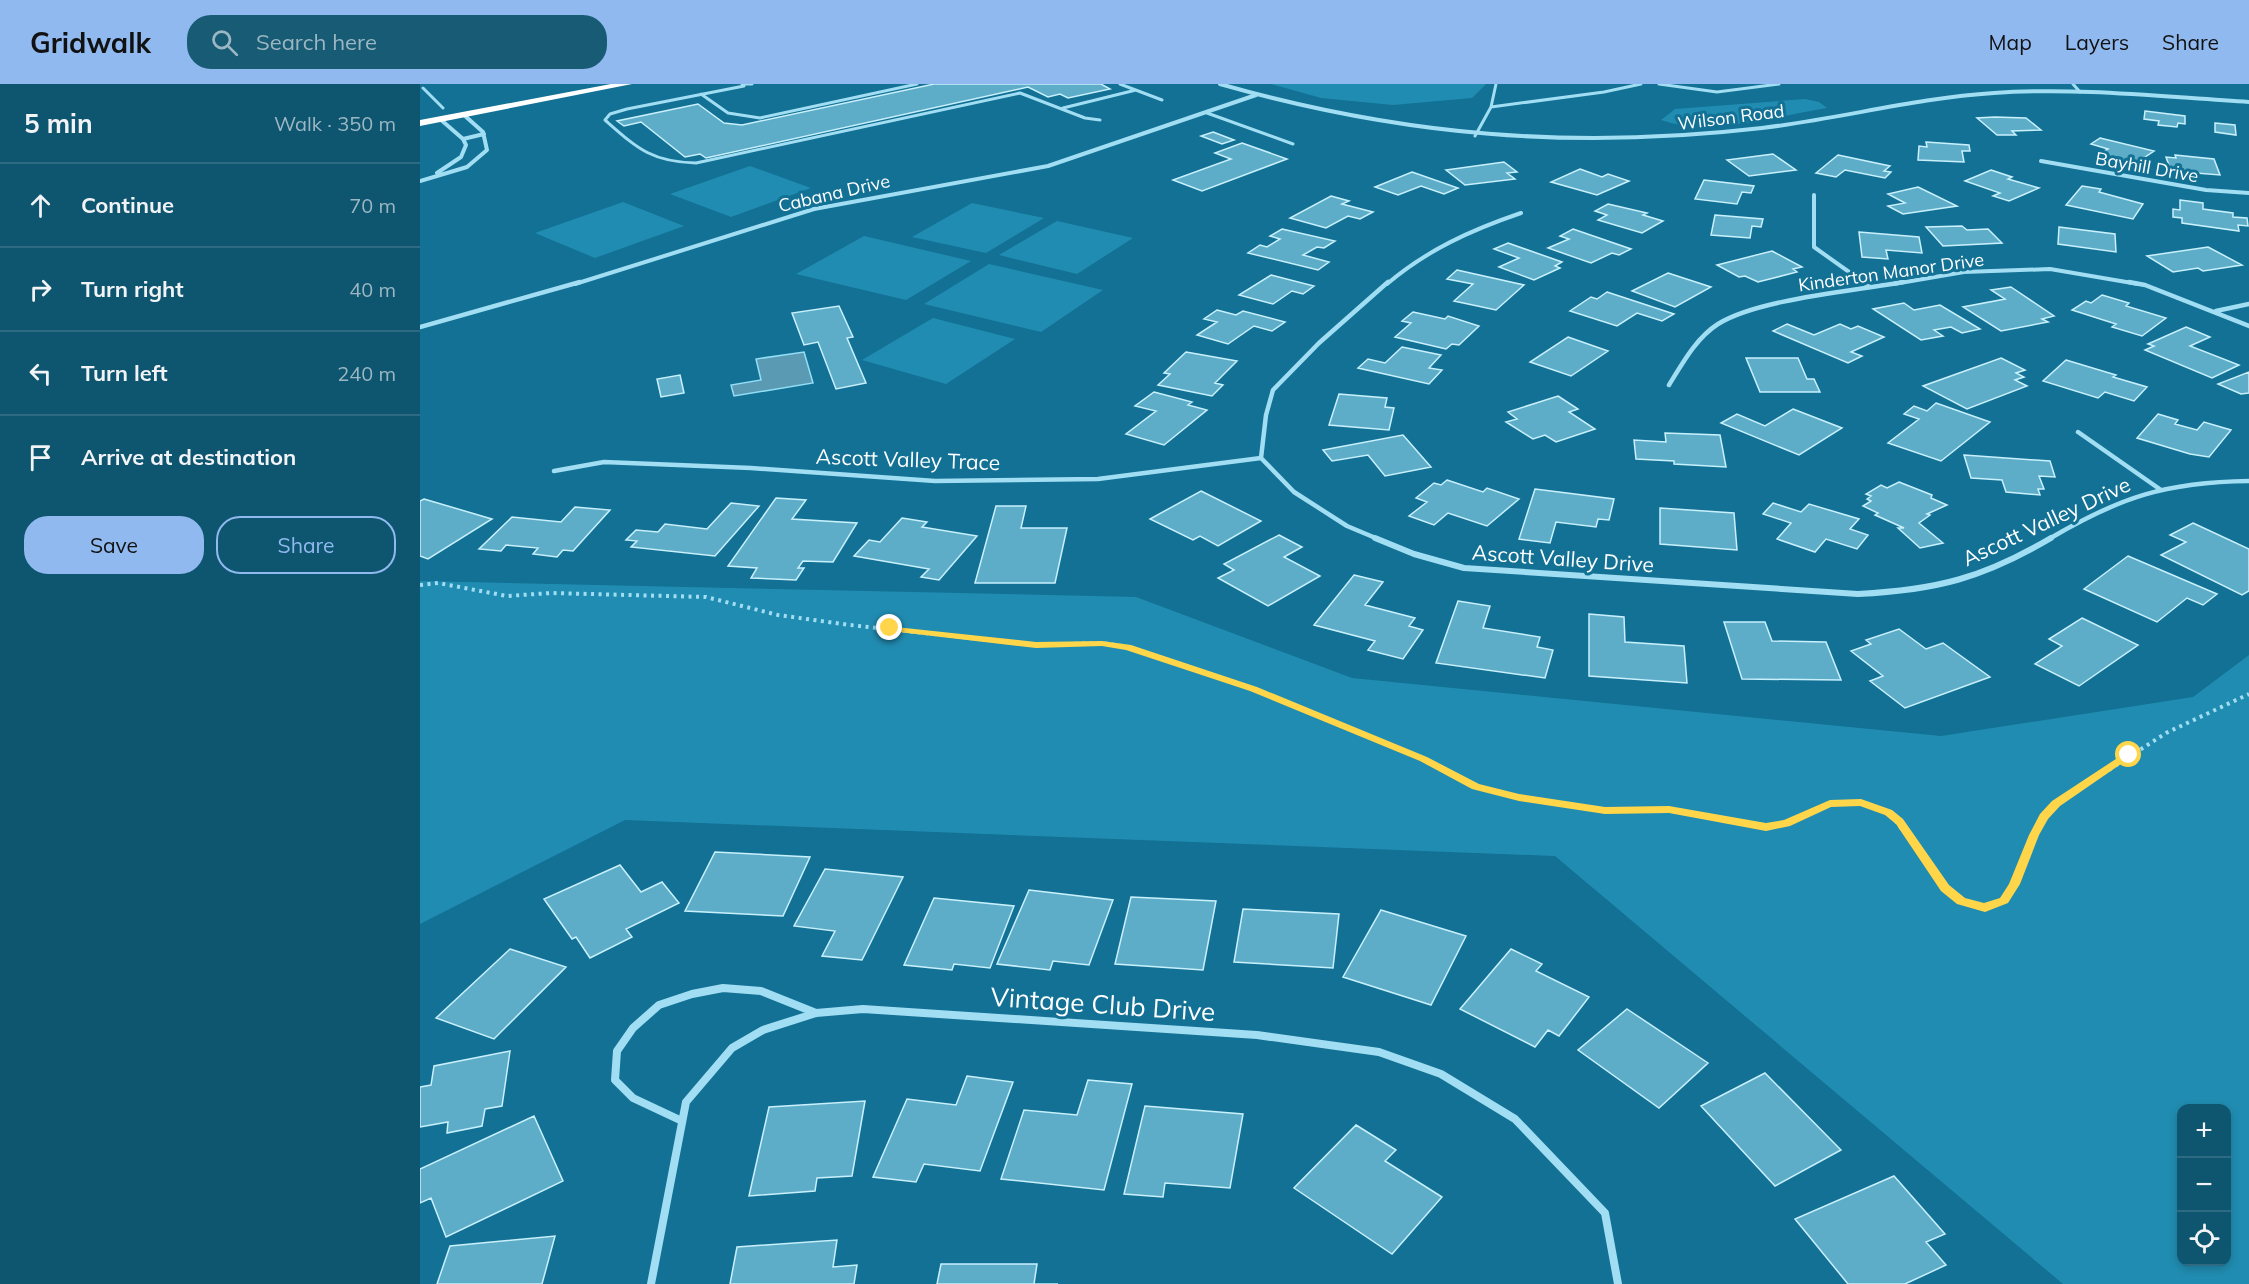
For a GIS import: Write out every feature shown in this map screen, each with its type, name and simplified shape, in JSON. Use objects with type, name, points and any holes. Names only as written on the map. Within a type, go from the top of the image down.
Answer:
[{"type":"highway","points":[[420,117],[572,84]]},
{"type":"highway","points":[[452,117],[485,104],[595,84]]},
{"type":"highway","points":[[420,112],[452,117],[627,84]]},
{"type":"highway","points":[[420,123],[441,114]]},
{"type":"street","name":"Wilson Road","points":[[1220,84],[1356,120],[1475,136],[1592,140],[1661,138],[1765,128],[1960,96],[2080,92],[2249,102]]},
{"type":"street","name":"Cabana Drive","points":[[420,327],[536,296],[814,209],[1048,166],[1256,95]]},
{"type":"street","points":[[421,180],[461,157],[466,146],[463,139],[441,114]]},
{"type":"street","points":[[421,180],[466,167],[487,150],[484,135],[464,115]]},
{"type":"street","points":[[463,139],[484,135]]},
{"type":"street","name":"Bayhill Drive","points":[[2041,161],[2206,190],[2249,193]]},
{"type":"street","points":[[1814,195],[1814,247],[1870,287]]},
{"type":"street","points":[[1261,458],[1263,429],[1274,388],[1312,350],[1423,255],[1483,226],[1521,213]]},
{"type":"street","name":"Kinderton Manor Drive","points":[[1669,385],[1691,350],[1718,324],[1764,306],[1964,272],[2050,268],[2145,285],[2249,326]]},
{"type":"street","points":[[2216,312],[2249,304]]},
{"type":"street","points":[[2078,432],[2161,490]]},
{"type":"street","name":"Ascott Valley Trace","points":[[554,471],[604,462],[935,481],[1098,479],[1261,458]]},
{"type":"street","name":"Ascott Valley Drive","points":[[1261,458],[1294,492],[1347,526],[1414,554],[1464,568],[1858,594],[1918,591],[1988,572],[2119,501],[2161,490],[2213,481],[2249,481]]},
{"type":"street","points":[[682,1121],[633,1098],[615,1080],[617,1051],[633,1028],[658,1005],[692,994],[723,988],[761,991],[816,1013]]},
{"type":"street","name":"Vintage Club Drive","points":[[651,1284],[686,1102],[732,1048],[762,1030],[816,1013],[863,1009],[1257,1035],[1379,1052],[1441,1074],[1515,1119],[1605,1213],[1618,1284]]},
{"type":"lane","points":[[752,84],[627,109],[610,114],[605,120],[651,159],[667,164],[696,163],[1011,93],[1020,93],[1085,118],[1100,120]]},
{"type":"lane","points":[[701,94],[726,114],[738,118],[760,118],[917,84]]},
{"type":"lane","points":[[1120,84],[1162,100]]},
{"type":"lane","points":[[1475,136],[1491,107],[1496,84]]},
{"type":"lane","points":[[1491,107],[1526,99],[1617,92],[1641,84]]},
{"type":"lane","points":[[1659,84],[1717,92],[1779,84]]},
{"type":"lane","points":[[1767,84],[1772,86]]},
{"type":"lane","points":[[2073,84],[2080,92]]},
{"type":"lane","points":[[423,88],[441,114]]},
{"type":"lane","points":[[1061,108],[1136,90]]},
{"type":"lane","points":[[1207,113],[1293,144]]},
{"type":"path","points":[[420,585],[438,583],[507,596],[550,593],[706,597],[788,617],[850,625],[1036,645],[1102,643],[1128,647],[1254,689],[1424,759],[1475,786],[1519,798],[1605,811],[1669,810],[1766,827],[1787,824],[1830,804],[1849,802],[1875,806],[1888,812],[1899,822],[1945,888],[1961,901],[1985,908],[2004,900],[2014,884],[2034,835],[2044,817],[2056,804],[2166,733],[2222,709],[2249,694]]},
{"type":"shaded area","points":[[1271,84],[1486,84],[1472,98],[1393,105],[1321,98]]},
{"type":"shaded area","points":[[1805,99],[1819,102],[1827,108],[1721,126],[1680,125],[1661,120],[1675,109]]},
{"type":"shaded area","points":[[750,166],[811,188],[731,217],[670,194]]},
{"type":"shaded area","points":[[623,202],[684,226],[595,258],[535,233]]},
{"type":"shaded area","points":[[972,203],[1044,218],[986,253],[912,237]]},
{"type":"shaded area","points":[[1057,221],[1133,238],[1077,274],[999,255]]},
{"type":"shaded area","points":[[864,236],[971,261],[906,300],[796,274]]},
{"type":"shaded area","points":[[989,264],[1103,290],[1041,332],[924,304]]},
{"type":"shaded area","points":[[933,318],[1015,339],[946,384],[862,360]]},
{"type":"shaded area","points":[[804,352],[813,383],[734,396],[731,385],[761,380],[756,359]]},
{"type":"shaded area","points":[[420,581],[1136,597],[1352,678],[1941,736],[2193,697],[2249,655],[2249,1284],[2063,1284],[1555,856],[625,820],[420,924]]},
{"type":"building","points":[[934,84],[1101,84],[1110,89],[1068,98],[1060,94],[1048,97],[1028,87],[706,158],[700,154],[685,157],[641,122],[624,126],[617,121],[698,104],[724,123],[742,125]]},
{"type":"building","points":[[2145,111],[2185,116],[2185,124],[2178,123],[2177,127],[2158,125],[2159,121],[2144,119]]},
{"type":"building","points":[[1977,118],[2026,118],[2041,130],[2012,131],[2016,135],[1997,135]]},
{"type":"building","points":[[2215,123],[2235,125],[2236,135],[2215,132]]},
{"type":"building","points":[[1213,132],[1234,140],[1222,144],[1201,136]]},
{"type":"building","points":[[2100,138],[2154,151],[2136,163],[2099,154],[2108,149],[2091,144]]},
{"type":"building","points":[[1926,142],[1969,145],[1970,151],[1962,151],[1964,162],[1918,160],[1919,146],[1927,147]]},
{"type":"building","points":[[1242,143],[1287,159],[1202,191],[1173,180],[1231,159],[1215,153]]},
{"type":"building","points":[[1773,154],[1796,170],[1749,176],[1727,160]]},
{"type":"building","points":[[1838,155],[1890,166],[1884,171],[1891,172],[1885,178],[1845,170],[1836,177],[1816,173]]},
{"type":"building","points":[[2175,155],[2214,159],[2220,175],[2171,171],[2166,157],[2176,158]]},
{"type":"building","points":[[1504,162],[1517,172],[1507,173],[1515,179],[1465,185],[1446,170]]},
{"type":"building","points":[[1580,169],[1602,177],[1608,174],[1629,181],[1597,195],[1551,182]]},
{"type":"building","points":[[1991,170],[2012,177],[2008,179],[2039,188],[2009,201],[1993,196],[2000,193],[1965,181]]},
{"type":"building","points":[[1412,172],[1458,188],[1444,194],[1421,186],[1398,195],[1375,187]]},
{"type":"building","points":[[1704,180],[1754,186],[1751,193],[1742,192],[1737,204],[1695,199]]},
{"type":"building","points":[[2082,186],[2101,189],[2099,192],[2143,204],[2133,219],[2066,205]]},
{"type":"building","points":[[1918,187],[1957,206],[1903,214],[1888,206],[1905,203],[1888,194]]},
{"type":"building","points":[[1331,196],[1349,201],[1342,204],[1373,212],[1360,219],[1348,216],[1326,228],[1290,218]]},
{"type":"building","points":[[2180,200],[2203,203],[2203,209],[2233,213],[2233,217],[2247,218],[2248,226],[2238,225],[2239,231],[2182,223],[2182,218],[2173,217],[2173,209],[2180,210]]},
{"type":"building","points":[[1608,204],[1647,213],[1643,215],[1663,221],[1642,233],[1598,220],[1607,215],[1595,211]]},
{"type":"building","points":[[1715,215],[1763,219],[1761,227],[1752,226],[1750,238],[1711,235]]},
{"type":"building","points":[[1962,226],[1967,230],[1988,229],[2002,243],[1943,246],[1926,227]]},
{"type":"building","points":[[2059,227],[2115,234],[2116,252],[2058,244]]},
{"type":"building","points":[[1282,229],[1335,241],[1324,248],[1317,247],[1303,255],[1329,262],[1318,270],[1248,253],[1260,245],[1267,247],[1280,239],[1270,236]]},
{"type":"building","points":[[1573,229],[1631,249],[1619,255],[1612,253],[1591,263],[1548,248],[1569,239],[1560,236]]},
{"type":"building","points":[[1859,232],[1919,237],[1922,253],[1886,250],[1888,259],[1862,257]]},
{"type":"building","points":[[1508,243],[1562,262],[1555,266],[1560,268],[1534,280],[1499,267],[1519,258],[1494,249]]},
{"type":"building","points":[[2208,247],[2242,265],[2203,271],[2198,268],[2173,272],[2147,256]]},
{"type":"building","points":[[1772,251],[1802,267],[1793,269],[1797,272],[1758,282],[1745,276],[1739,277],[1717,265]]},
{"type":"building","points":[[1457,270],[1524,285],[1496,310],[1454,301],[1473,284],[1447,279]]},
{"type":"building","points":[[1668,273],[1711,287],[1675,307],[1632,291]]},
{"type":"building","points":[[1271,275],[1314,286],[1303,294],[1292,291],[1273,304],[1239,295]]},
{"type":"building","points":[[2011,287],[2054,316],[2042,319],[2048,322],[2001,331],[1963,307],[2005,299],[1991,290]]},
{"type":"building","points":[[1607,292],[1674,314],[1662,321],[1637,313],[1617,326],[1570,311],[1591,297],[1597,299]]},
{"type":"building","points":[[2102,295],[2129,303],[2126,306],[2166,318],[2142,336],[2112,327],[2116,324],[2072,310],[2086,301],[2091,303]]},
{"type":"building","points":[[1904,303],[1914,310],[1940,305],[1980,329],[1962,333],[1951,327],[1934,330],[1943,336],[1921,340],[1873,309]]},
{"type":"building","points":[[839,306],[853,337],[847,338],[866,383],[836,389],[818,342],[804,345],[792,313]]},
{"type":"building","points":[[1217,310],[1236,315],[1243,311],[1285,322],[1272,331],[1254,326],[1228,344],[1197,335],[1217,322],[1204,319]]},
{"type":"building","points":[[1413,312],[1445,319],[1448,316],[1479,326],[1459,345],[1452,344],[1446,349],[1395,337],[1411,323],[1402,321]]},
{"type":"building","points":[[1787,324],[1814,335],[1840,324],[1851,329],[1858,326],[1884,337],[1851,352],[1862,356],[1848,363],[1773,331]]},
{"type":"building","points":[[2186,327],[2210,337],[2190,346],[2239,365],[2212,378],[2145,350],[2154,346],[2148,344]]},
{"type":"building","points":[[1568,337],[1608,351],[1571,376],[1530,362]]},
{"type":"building","points":[[1402,347],[1441,355],[1429,368],[1442,370],[1429,384],[1358,368],[1368,359],[1385,363]]},
{"type":"building","points":[[1186,352],[1237,361],[1215,383],[1223,385],[1212,396],[1158,385],[1170,374],[1164,373]]},
{"type":"building","points":[[1746,358],[1798,358],[1807,379],[1814,379],[1820,392],[1760,392]]},
{"type":"building","points":[[2001,358],[2025,370],[2016,373],[2024,377],[2015,380],[2027,386],[1967,409],[1923,386]]},
{"type":"building","points":[[2066,360],[2147,387],[2134,401],[2105,392],[2098,398],[2043,381]]},
{"type":"building","points":[[2249,372],[2249,393],[2241,394],[2218,384]]},
{"type":"building","points":[[680,375],[684,393],[661,397],[657,379]]},
{"type":"building","points":[[1154,392],[1192,402],[1188,405],[1207,410],[1164,445],[1126,434],[1156,411],[1135,406]]},
{"type":"building","points":[[1339,394],[1387,398],[1385,407],[1394,408],[1389,430],[1329,425]]},
{"type":"building","points":[[1558,396],[1578,409],[1569,412],[1595,429],[1556,442],[1545,435],[1533,439],[1506,422],[1517,419],[1508,412]]},
{"type":"building","points":[[1936,403],[1990,422],[1941,461],[1888,443],[1919,419],[1904,414],[1914,406],[1927,411]]},
{"type":"building","points":[[1793,409],[1842,428],[1799,455],[1721,423],[1737,414],[1765,426]]},
{"type":"building","points":[[2158,414],[2178,420],[2175,424],[2197,430],[2204,422],[2231,430],[2209,457],[2190,454],[2137,438]]},
{"type":"building","points":[[1665,433],[1720,435],[1726,467],[1636,459],[1634,440],[1666,442]]},
{"type":"building","points":[[1403,435],[1431,467],[1385,476],[1368,455],[1332,461],[1323,450]]},
{"type":"building","points":[[1964,455],[2050,461],[2055,477],[2039,476],[2044,489],[2038,489],[2040,495],[2006,492],[2002,480],[1971,478]]},
{"type":"building","points":[[1447,480],[1483,492],[1487,488],[1519,499],[1487,526],[1448,513],[1434,525],[1409,516],[1427,502],[1416,498],[1434,483],[1441,485]]},
{"type":"building","points":[[1899,482],[1932,495],[1931,498],[1947,505],[1927,514],[1930,515],[1919,523],[1943,543],[1920,548],[1898,528],[1904,528],[1875,515],[1878,513],[1863,506],[1871,501],[1867,499],[1871,496],[1866,494],[1881,485],[1887,488]]},
{"type":"building","points":[[1535,489],[1614,499],[1609,520],[1598,519],[1596,527],[1556,522],[1550,543],[1519,539]]},
{"type":"building","points":[[1201,491],[1261,521],[1218,546],[1200,536],[1193,540],[1150,519]]},
{"type":"building","points":[[776,498],[806,500],[792,519],[857,523],[833,562],[803,561],[798,568],[804,568],[796,580],[751,578],[757,568],[728,566]]},
{"type":"building","points":[[424,499],[492,519],[428,559],[420,556],[420,501]]},
{"type":"building","points":[[731,503],[759,506],[715,556],[631,547],[637,541],[626,540],[636,530],[658,532],[665,524],[707,529]]},
{"type":"building","points":[[1773,503],[1801,512],[1809,504],[1859,519],[1850,529],[1868,535],[1857,549],[1826,539],[1815,552],[1777,539],[1791,523],[1763,514]]},
{"type":"building","points":[[996,506],[1026,506],[1021,528],[1067,528],[1055,583],[975,583]]},
{"type":"building","points":[[575,507],[610,510],[573,551],[563,550],[557,557],[533,554],[538,548],[506,545],[501,551],[479,549],[512,517],[561,522]]},
{"type":"building","points":[[1660,508],[1734,513],[1737,550],[1660,544]]},
{"type":"building","points":[[902,518],[927,522],[922,527],[977,536],[939,580],[921,577],[929,569],[854,556],[869,540],[880,542]]},
{"type":"building","points":[[2193,523],[2249,549],[2249,591],[2242,595],[2161,555],[2186,542],[2170,535]]},
{"type":"building","points":[[1279,535],[1302,547],[1284,557],[1320,576],[1268,606],[1218,578],[1234,570],[1224,564]]},
{"type":"building","points":[[2128,556],[2217,594],[2203,605],[2187,598],[2157,622],[2084,589]]},
{"type":"building","points":[[1354,575],[1383,582],[1365,605],[1415,618],[1409,626],[1423,630],[1403,659],[1368,650],[1375,641],[1314,625]]},
{"type":"building","points":[[1458,601],[1490,606],[1483,628],[1540,637],[1537,647],[1553,650],[1545,678],[1436,663]]},
{"type":"building","points":[[1589,614],[1624,617],[1625,642],[1684,646],[1687,683],[1589,676]]},
{"type":"building","points":[[2082,618],[2138,645],[2079,686],[2035,664],[2062,646],[2049,639]]},
{"type":"building","points":[[1724,622],[1765,622],[1772,641],[1826,642],[1841,680],[1742,679]]},
{"type":"building","points":[[1899,629],[1926,649],[1943,643],[1990,677],[1905,708],[1870,681],[1883,676],[1851,651],[1871,644],[1866,640]]},
{"type":"building","points":[[715,852],[810,857],[783,916],[685,911]]},
{"type":"building","points":[[620,865],[641,892],[662,882],[679,903],[626,929],[632,937],[590,958],[576,937],[572,939],[544,899]]},
{"type":"building","points":[[825,869],[903,877],[862,960],[822,956],[835,931],[794,926]]},
{"type":"building","points":[[1029,890],[1113,900],[1089,965],[1053,961],[1050,970],[997,964]]},
{"type":"building","points":[[1131,897],[1216,901],[1203,970],[1115,964]]},
{"type":"building","points":[[934,898],[1014,906],[990,968],[954,964],[952,970],[904,965]]},
{"type":"building","points":[[1243,909],[1339,914],[1333,968],[1234,962]]},
{"type":"building","points":[[1381,910],[1466,936],[1431,1005],[1343,977]]},
{"type":"building","points":[[510,949],[566,967],[494,1039],[436,1018]]},
{"type":"building","points":[[1511,949],[1542,964],[1536,971],[1589,997],[1559,1036],[1548,1030],[1535,1047],[1460,1009]]},
{"type":"building","points":[[1627,1009],[1708,1063],[1659,1108],[1578,1050]]},
{"type":"building","points":[[510,1051],[502,1106],[485,1109],[482,1126],[447,1133],[448,1122],[420,1127],[420,1087],[431,1085],[434,1066]]},
{"type":"building","points":[[1765,1073],[1841,1150],[1775,1186],[1701,1106]]},
{"type":"building","points":[[967,1076],[1013,1082],[980,1171],[924,1164],[916,1182],[873,1177],[907,1099],[956,1105]]},
{"type":"building","points":[[1088,1080],[1132,1084],[1104,1190],[1001,1179],[1024,1110],[1077,1115]]},
{"type":"building","points":[[865,1101],[852,1176],[817,1178],[815,1191],[749,1196],[769,1107]]},
{"type":"building","points":[[1145,1106],[1243,1114],[1230,1188],[1165,1183],[1163,1197],[1124,1194]]},
{"type":"building","points":[[534,1116],[563,1181],[446,1237],[431,1198],[420,1203],[420,1169]]},
{"type":"building","points":[[1356,1125],[1396,1150],[1385,1161],[1442,1197],[1392,1254],[1294,1188]]},
{"type":"building","points":[[1894,1176],[1945,1234],[1926,1242],[1946,1265],[1905,1284],[1848,1284],[1795,1219]]},
{"type":"building","points":[[555,1236],[542,1284],[437,1284],[450,1246]]},
{"type":"building","points":[[837,1240],[833,1267],[857,1265],[854,1284],[730,1284],[737,1247]]},
{"type":"building","points":[[941,1264],[1037,1264],[1034,1284],[937,1284]]},
{"type":"route","points":[[890,628],[1036,645],[1102,643],[1128,647],[1254,689],[1424,759],[1475,786],[1519,798],[1605,811],[1669,810],[1705,815],[1741,825],[1766,827],[1787,824],[1830,804],[1861,802],[1888,812],[1899,822],[1945,888],[1961,901],[1985,908],[2004,900],[2014,884],[2034,835],[2044,817],[2056,804],[2129,755]]}]
